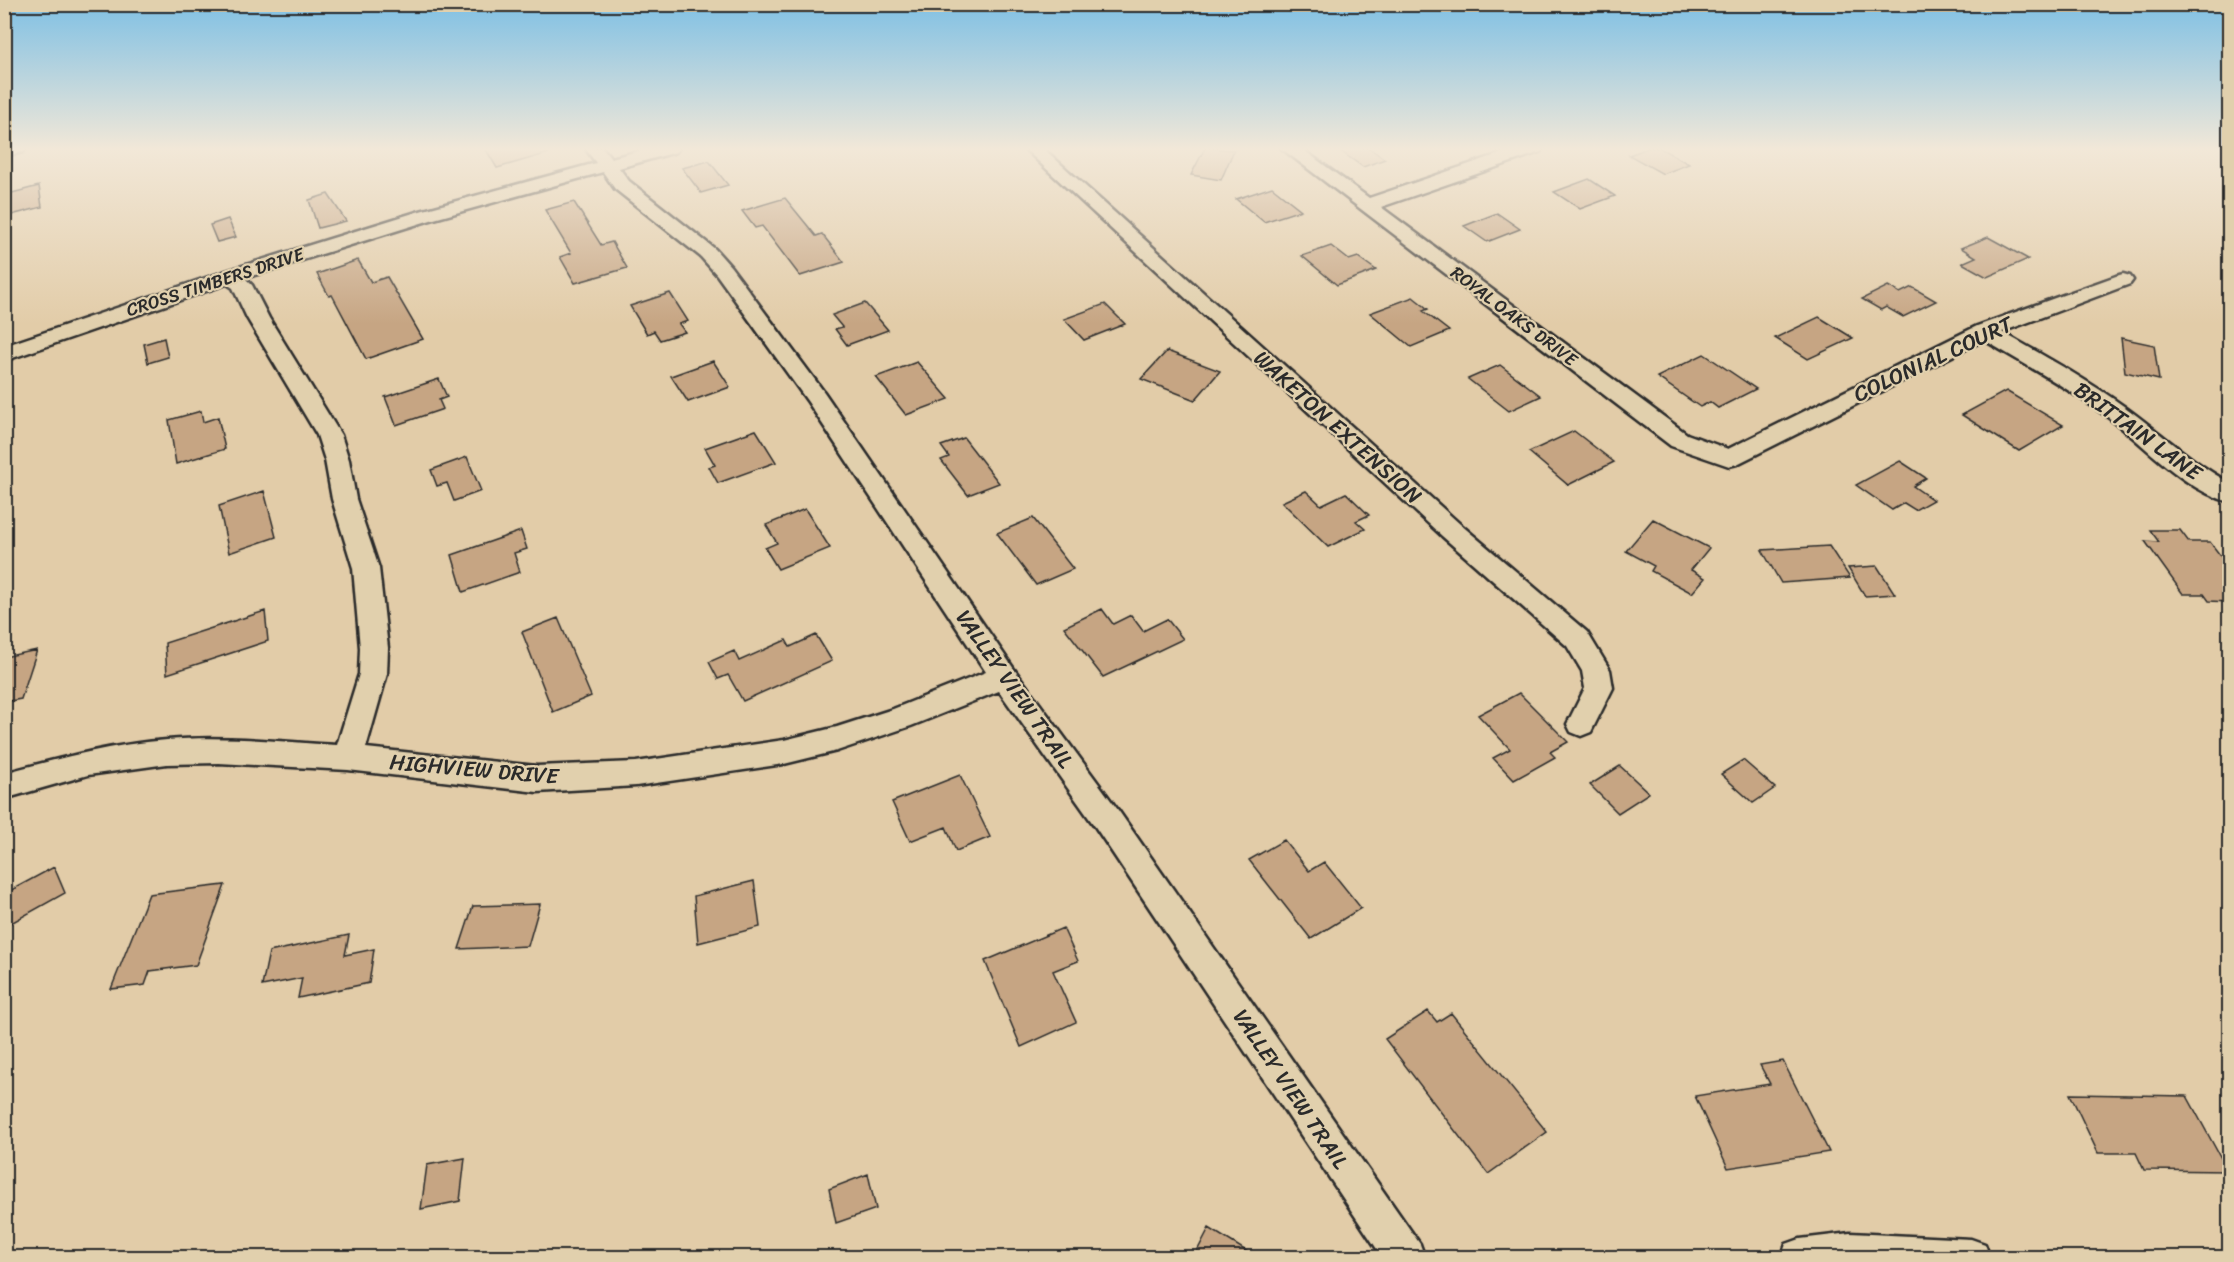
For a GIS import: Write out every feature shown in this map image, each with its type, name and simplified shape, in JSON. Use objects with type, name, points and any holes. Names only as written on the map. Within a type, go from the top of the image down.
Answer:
[{"type":"street","name":"CROSS TIMBERS DRIVE","points":[[4,354],[230,276],[448,207]]},
{"type":"street","name":"VALLEY VIEW TRAIL","points":[[651,207],[708,254],[724,271],[816,397],[1004,677],[1107,819],[1406,1257]]},
{"type":"street","name":"WAKETON EXTENSION","points":[[1097,207],[1451,530],[1577,639],[1596,670],[1599,688],[1581,724]]},
{"type":"street","name":"ROYAL OAKS DRIVE","points":[[1370,207],[1679,440],[1730,458],[1747,449]]},
{"type":"street","points":[[230,276],[242,285],[258,318],[329,435],[337,460],[344,499],[366,567],[374,648],[373,674],[348,758]]},
{"type":"street","name":"COLONIAL COURT","points":[[1747,449],[1984,332],[2123,280]]},
{"type":"street","name":"BRITTAIN LANE","points":[[1984,332],[2086,391],[2119,414],[2180,464],[2229,494]]},
{"type":"street","name":"HIGHVIEW DRIVE","points":[[4,786],[88,763],[167,752],[219,750],[348,758],[537,779],[636,774],[784,752],[837,739],[1004,677]]},
{"type":"street","points":[[1800,1257],[1850,1252],[1971,1257]]},
{"type":"building","points":[[4,207],[42,207],[42,207],[4,217]]},
{"type":"building","points":[[311,207],[337,207],[346,221],[318,228]]},
{"type":"building","points":[[556,207],[577,207],[601,245],[612,242],[627,268],[575,283],[560,257],[571,253],[545,210]]},
{"type":"building","points":[[756,207],[792,207],[816,236],[822,234],[844,262],[800,276],[762,226],[755,228],[742,211]]},
{"type":"building","points":[[1246,207],[1297,207],[1301,210],[1264,222]]},
{"type":"building","points":[[1497,213],[1520,229],[1487,242],[1464,226]]},
{"type":"building","points":[[228,219],[236,237],[217,242],[210,225]]},
{"type":"building","points":[[1988,237],[2028,259],[1987,277],[1962,263],[1976,257],[1961,248]]},
{"type":"building","points":[[1331,246],[1349,260],[1358,257],[1376,270],[1337,285],[1302,256]]},
{"type":"building","points":[[358,260],[371,282],[387,277],[423,339],[366,359],[332,295],[329,296],[317,274]]},
{"type":"building","points":[[1888,286],[1900,293],[1912,287],[1936,301],[1903,317],[1886,307],[1881,310],[1862,299]]},
{"type":"building","points":[[670,293],[688,321],[679,324],[685,332],[660,340],[654,331],[647,334],[630,306]]},
{"type":"building","points":[[1413,297],[1428,309],[1423,311],[1449,331],[1411,347],[1370,313]]},
{"type":"building","points":[[865,303],[888,330],[847,345],[835,329],[842,327],[832,315]]},
{"type":"building","points":[[1105,304],[1125,324],[1084,340],[1064,319]]},
{"type":"building","points":[[1819,317],[1853,338],[1808,359],[1775,338]]},
{"type":"building","points":[[164,338],[168,357],[148,363],[144,344]]},
{"type":"building","points":[[2121,338],[2154,345],[2159,380],[2125,372]]},
{"type":"building","points":[[1167,351],[1220,371],[1195,400],[1141,379]]},
{"type":"building","points":[[1704,354],[1756,389],[1718,408],[1710,402],[1700,407],[1657,377]]},
{"type":"building","points":[[713,361],[730,387],[688,402],[671,376]]},
{"type":"building","points":[[917,362],[949,399],[906,415],[876,377]]},
{"type":"building","points":[[1500,365],[1541,396],[1509,411],[1468,379]]},
{"type":"building","points":[[439,379],[447,397],[439,400],[443,409],[396,425],[385,397]]},
{"type":"building","points":[[2006,391],[2063,425],[2019,451],[1962,415]]},
{"type":"building","points":[[201,411],[203,422],[218,417],[225,449],[176,464],[169,420]]},
{"type":"building","points":[[756,430],[776,462],[718,483],[709,467],[715,465],[705,448]]},
{"type":"building","points":[[1574,431],[1614,462],[1568,485],[1529,452]]},
{"type":"building","points":[[964,438],[999,483],[968,495],[941,460],[949,457],[941,446]]},
{"type":"building","points":[[467,457],[481,491],[454,501],[447,483],[437,486],[431,470]]},
{"type":"building","points":[[1900,461],[1926,478],[1913,486],[1933,500],[1915,510],[1904,503],[1892,510],[1856,485]]},
{"type":"building","points":[[264,491],[276,537],[229,553],[219,506]]},
{"type":"building","points":[[1306,491],[1321,505],[1346,493],[1369,515],[1356,521],[1365,529],[1328,547],[1282,502]]},
{"type":"building","points":[[805,509],[830,548],[778,569],[765,548],[777,543],[766,525]]},
{"type":"building","points":[[1033,518],[1073,569],[1036,585],[997,533]]},
{"type":"building","points":[[1653,519],[1709,548],[1691,570],[1705,578],[1692,593],[1651,571],[1654,566],[1626,551]]},
{"type":"building","points":[[2150,530],[2180,530],[2189,542],[2210,542],[2229,567],[2229,602],[2209,601],[2204,594],[2183,594],[2145,541],[2159,542]]},
{"type":"building","points":[[521,531],[527,549],[514,553],[520,572],[463,592],[452,555]]},
{"type":"building","points":[[1829,546],[1850,578],[1781,583],[1762,550]]},
{"type":"building","points":[[1877,566],[1895,594],[1865,596],[1848,568]]},
{"type":"building","points":[[1102,609],[1113,624],[1131,615],[1143,631],[1167,619],[1183,639],[1103,677],[1064,627]]},
{"type":"building","points":[[265,611],[268,641],[167,674],[165,643]]},
{"type":"building","points":[[558,618],[591,696],[553,712],[522,632]]},
{"type":"building","points":[[816,635],[832,661],[743,701],[728,675],[718,679],[709,662],[734,651],[739,661],[786,640],[790,647]]},
{"type":"building","points":[[37,650],[21,699],[4,702],[4,657]]},
{"type":"building","points":[[1519,693],[1568,742],[1550,752],[1555,757],[1514,780],[1493,758],[1510,749],[1478,715]]},
{"type":"building","points":[[1743,760],[1775,788],[1753,803],[1721,774]]},
{"type":"building","points":[[1620,766],[1649,793],[1618,813],[1590,785]]},
{"type":"building","points":[[960,775],[990,837],[956,851],[946,827],[910,841],[892,802]]},
{"type":"building","points":[[1284,840],[1309,871],[1324,862],[1361,908],[1311,939],[1249,860]]},
{"type":"building","points":[[54,867],[65,893],[4,927],[4,894]]},
{"type":"building","points":[[754,881],[760,927],[698,943],[694,896]]},
{"type":"building","points":[[225,885],[196,965],[150,971],[145,985],[111,989],[149,894]]},
{"type":"building","points":[[540,904],[528,946],[459,949],[473,906]]},
{"type":"building","points":[[1063,928],[1078,961],[1053,971],[1076,1022],[1021,1047],[985,961]]},
{"type":"building","points":[[349,935],[345,955],[374,949],[369,983],[298,998],[302,978],[262,986],[269,952]]},
{"type":"building","points":[[1428,1011],[1437,1022],[1451,1013],[1547,1132],[1488,1174],[1385,1039]]},
{"type":"building","points":[[1783,1061],[1829,1152],[1728,1168],[1695,1096],[1770,1084],[1760,1065]]},
{"type":"building","points":[[2070,1094],[2187,1096],[2228,1171],[2144,1170],[2136,1153],[2098,1153]]},
{"type":"building","points":[[465,1158],[460,1201],[421,1209],[427,1165]]},
{"type":"building","points":[[868,1174],[876,1209],[836,1223],[829,1189]]},
{"type":"building","points":[[1209,1228],[1256,1257],[1194,1257]]}]
